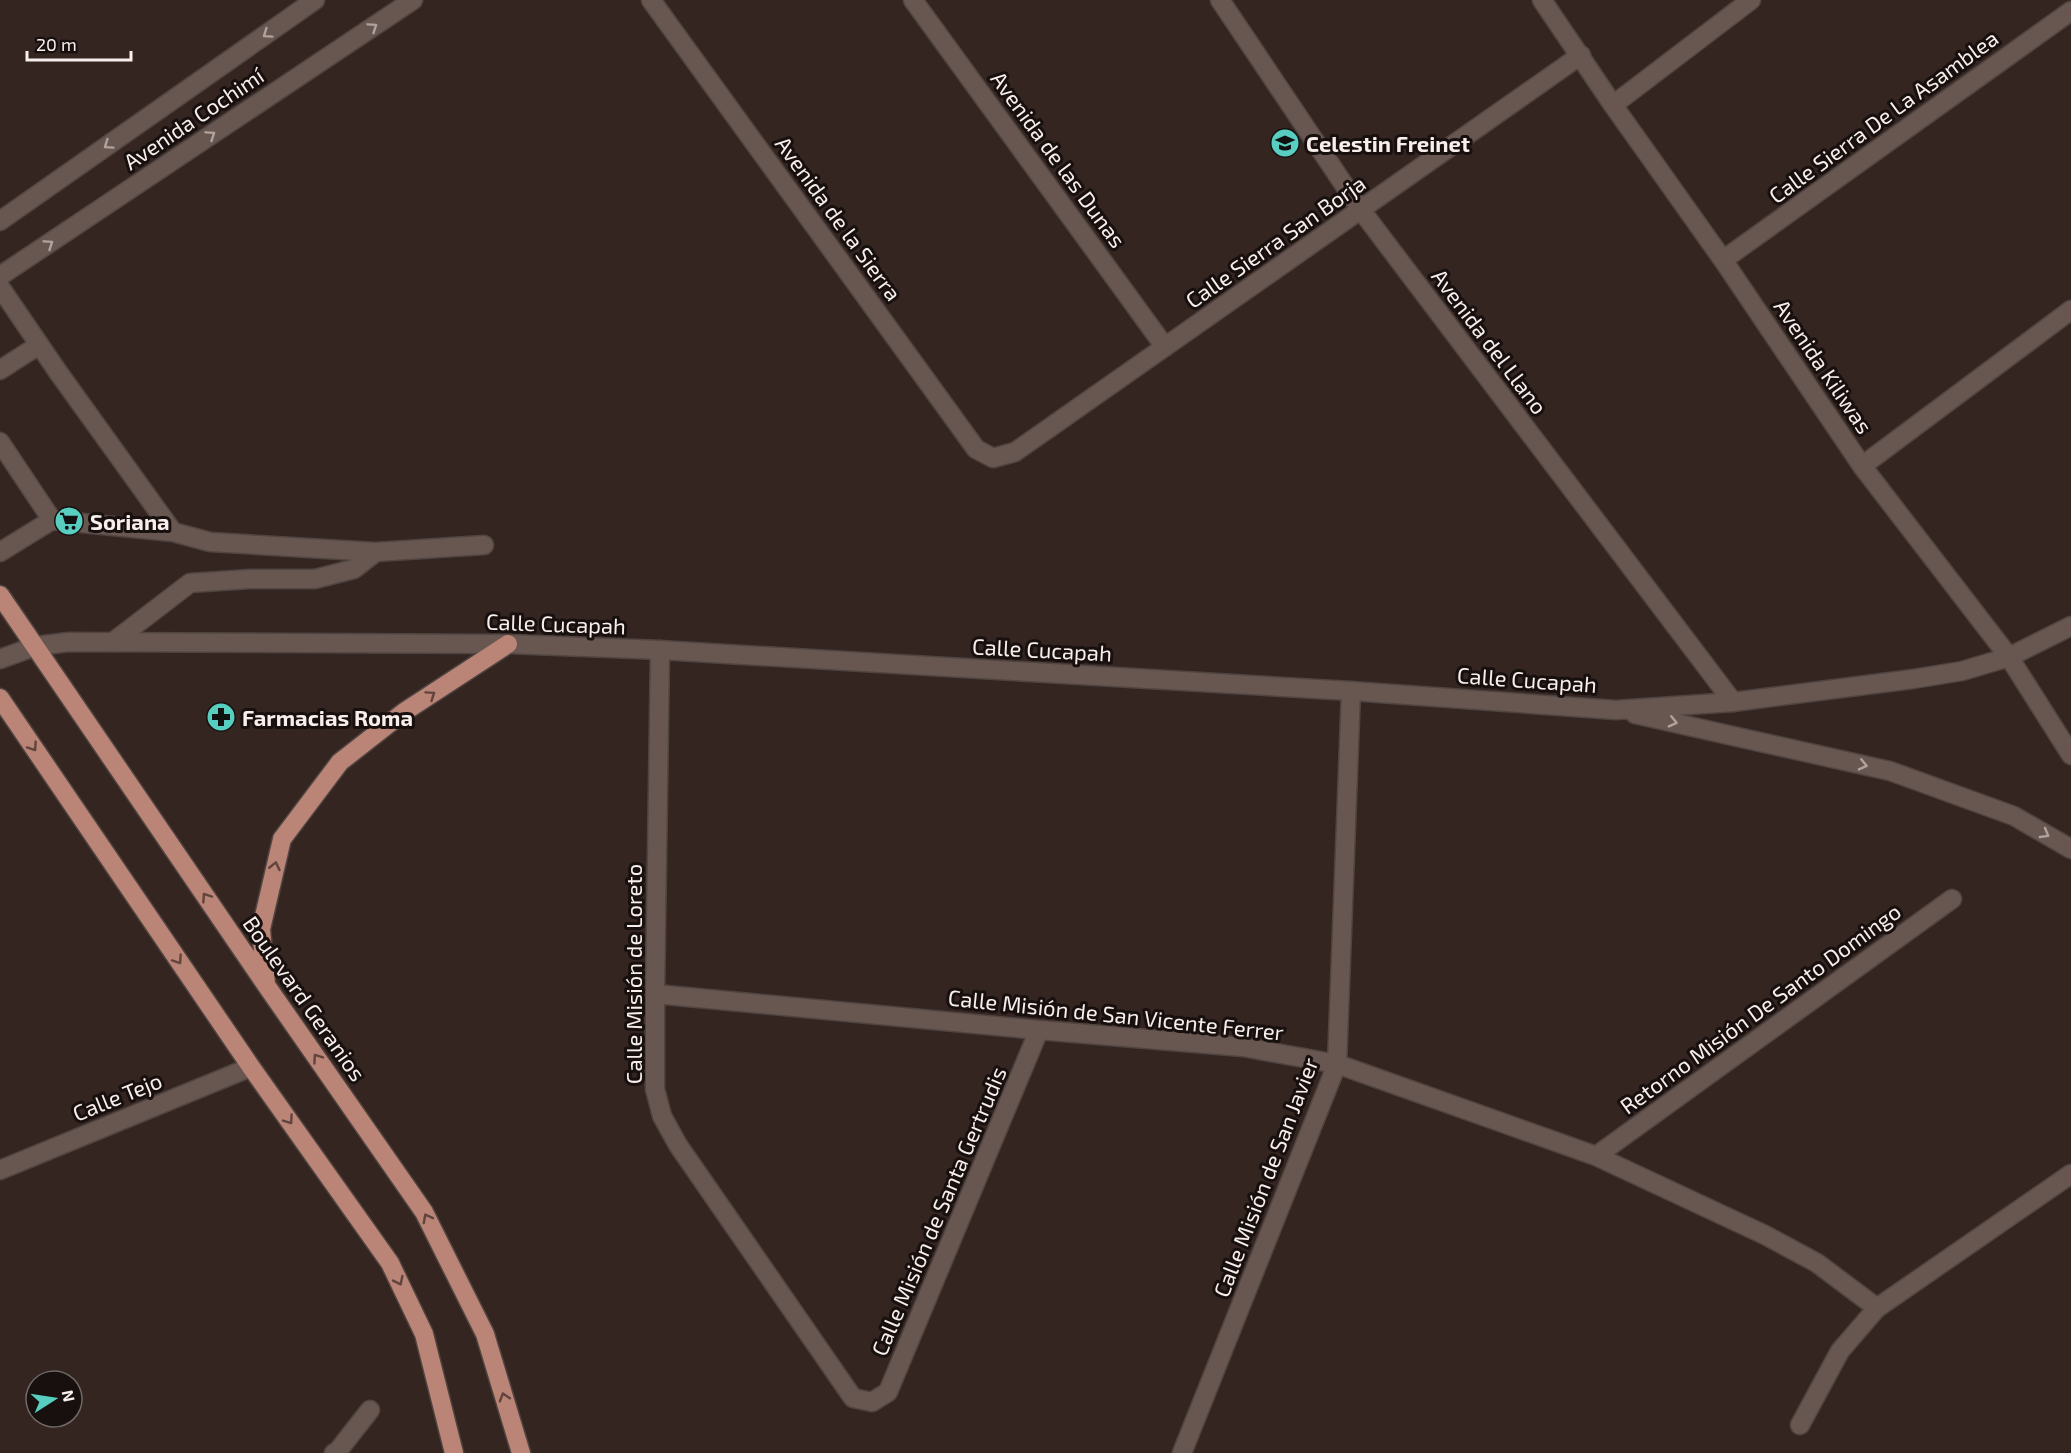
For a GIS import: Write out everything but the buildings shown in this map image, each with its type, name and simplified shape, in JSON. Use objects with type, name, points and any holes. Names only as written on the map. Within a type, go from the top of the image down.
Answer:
[{"type":"main road","name":"Boulevard Geranios","points":[[0,595],[266,986],[424,1212],[484,1334],[521,1453]]},
{"type":"main road","points":[[266,986],[261,929],[282,839],[340,762],[404,712],[508,644]]},
{"type":"main road","points":[[0,698],[251,1066],[390,1263],[424,1334],[454,1453]]},
{"type":"street","name":"Avenida Cochimí","points":[[0,221],[315,0]]},
{"type":"street","name":"Avenida Cochimí","points":[[0,276],[412,0]]},
{"type":"street","name":"Avenida de la Sierra","points":[[651,0],[976,448],[993,458]]},
{"type":"street","name":"Avenida de las Dunas","points":[[913,0],[1166,347]]},
{"type":"street","name":"Avenida del Llano","points":[[1220,0],[1361,210],[1733,702]]},
{"type":"street","name":"Avenida Kiliwas","points":[[1542,0],[1723,260],[1862,466],[2009,657],[2071,755]]},
{"type":"street","points":[[1613,105],[1751,0]]},
{"type":"street","name":"Calle Sierra De La Asamblea","points":[[1723,260],[2071,11]]},
{"type":"street","name":"Calle Sierra San Borja","points":[[993,458],[1015,452],[1581,55]]},
{"type":"street","points":[[0,287],[173,532]]},
{"type":"street","points":[[1862,466],[2071,309]]},
{"type":"street","points":[[0,370],[39,345]]},
{"type":"street","points":[[0,442],[52,520]]},
{"type":"street","points":[[0,552],[52,520],[173,532],[210,542],[376,552],[484,545]]},
{"type":"street","points":[[113,642],[190,583],[250,579],[315,579],[354,569],[376,552]]},
{"type":"street","name":"Calle Cucapah","points":[[0,659],[36,646],[69,642],[508,644],[660,650],[1616,710],[1733,702],[1913,680],[1962,671],[2009,657],[2071,626]]},
{"type":"street","name":"Calle Misión de Loreto","points":[[660,650],[655,1089],[662,1116],[678,1144],[854,1398],[872,1402]]},
{"type":"street","name":"Calle Misión de San Javier","points":[[1182,1453],[1336,1064],[1351,692]]},
{"type":"street","points":[[1616,710],[1890,771],[2014,816],[2071,849]]},
{"type":"street","name":"Retorno Misión De Santo Domingo","points":[[1596,1156],[1952,899]]},
{"type":"street","name":"Calle Misión de San Vicente Ferrer","points":[[655,994],[1243,1047],[1336,1064],[1596,1156],[1765,1235],[1817,1263],[1877,1308]]},
{"type":"street","name":"Calle Misión de Santa Gertrudis","points":[[872,1402],[888,1392],[1039,1030]]},
{"type":"street","name":"Calle Tejo","points":[[0,1170],[251,1066]]},
{"type":"street","points":[[1800,1425],[1840,1351],[1877,1308],[2071,1174]]},
{"type":"street","points":[[334,1453],[338,1452],[370,1410]]},
{"type":"place","name":"Celestin Freinet","points":[[1285,143]]},
{"type":"place","name":"Soriana","points":[[69,521]]},
{"type":"place","name":"Farmacias Roma","points":[[221,717]]}]
